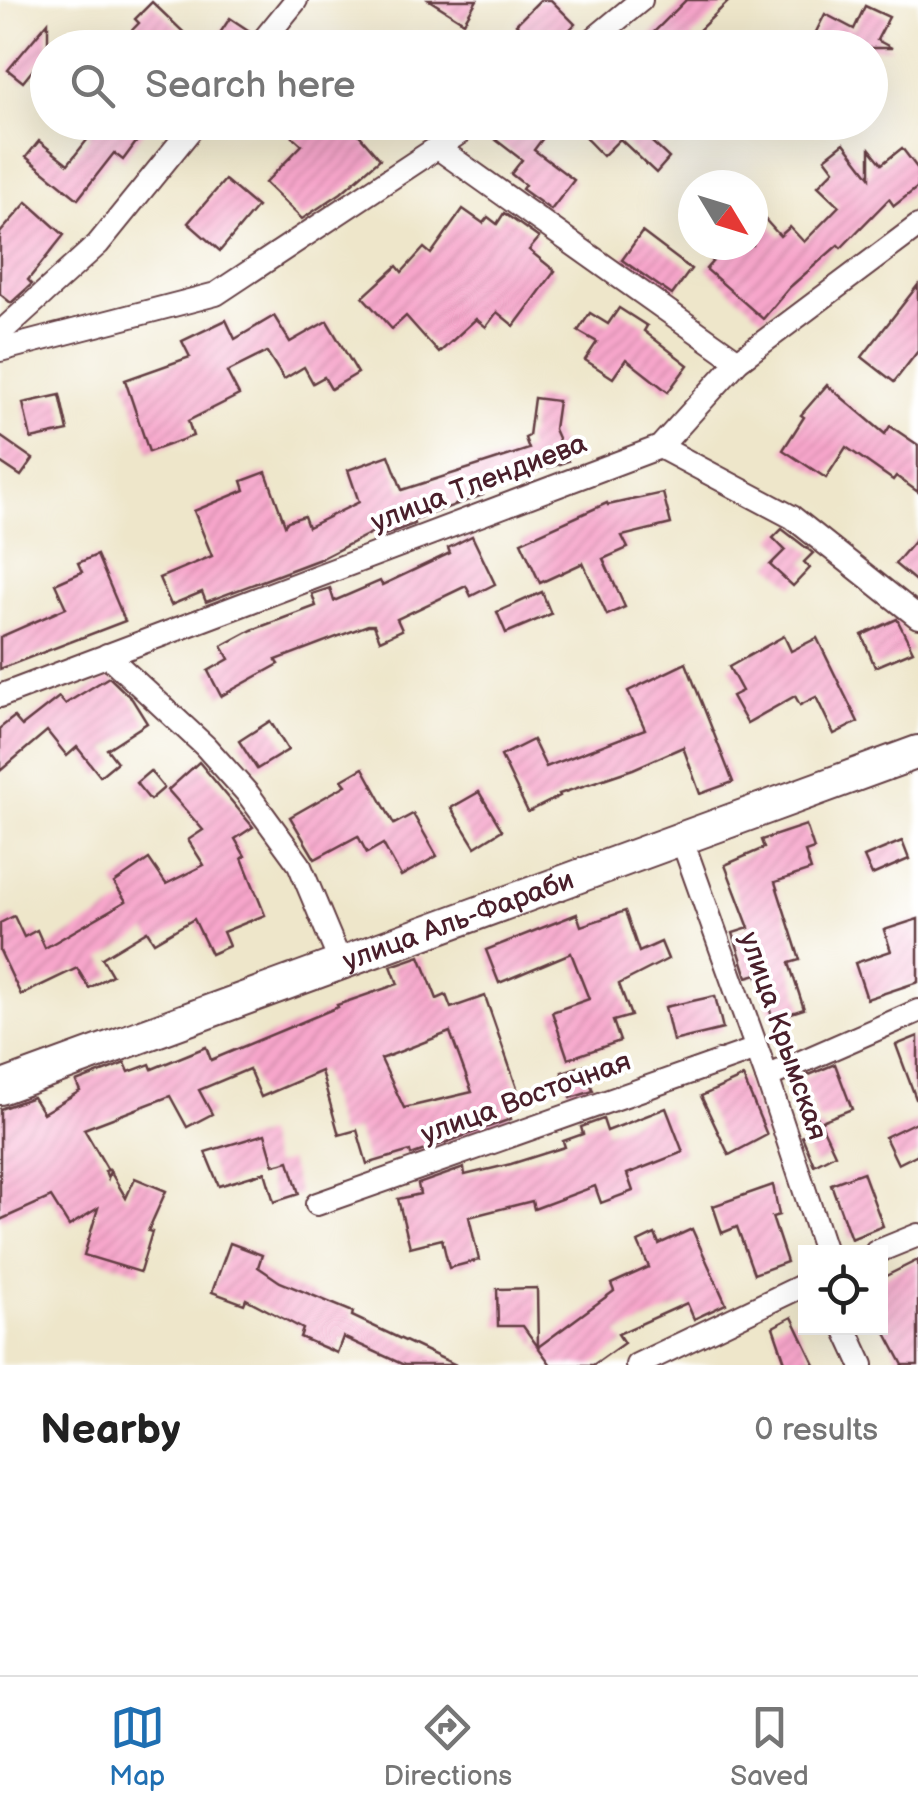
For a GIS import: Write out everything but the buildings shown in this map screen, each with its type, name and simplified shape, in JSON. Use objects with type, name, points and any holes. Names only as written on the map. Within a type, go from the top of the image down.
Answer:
[{"type":"main road","name":"улица Аль-Фараби","points":[[0,1088],[918,752]]},
{"type":"street","points":[[272,30],[296,0]]},
{"type":"street","points":[[605,30],[642,0]]},
{"type":"street","points":[[0,333],[98,244],[182,140]]},
{"type":"street","points":[[0,350],[216,294],[450,140]]},
{"type":"street","points":[[438,148],[738,361]]},
{"type":"street","name":"улица Тлендиева","points":[[0,696],[660,447],[738,361],[918,226]]},
{"type":"street","points":[[660,447],[792,517],[918,617]]},
{"type":"street","points":[[107,655],[205,746],[248,794],[299,864],[342,964]]},
{"type":"street","name":"улица Крымская","points":[[682,840],[823,1245]]},
{"type":"street","points":[[767,1078],[918,1012]]},
{"type":"street","name":"улица Восточная","points":[[317,1204],[756,1048]]},
{"type":"street","points":[[888,1247],[918,1235]]},
{"type":"street","points":[[636,1365],[798,1288]]},
{"type":"street","points":[[848,1335],[862,1365]]}]
